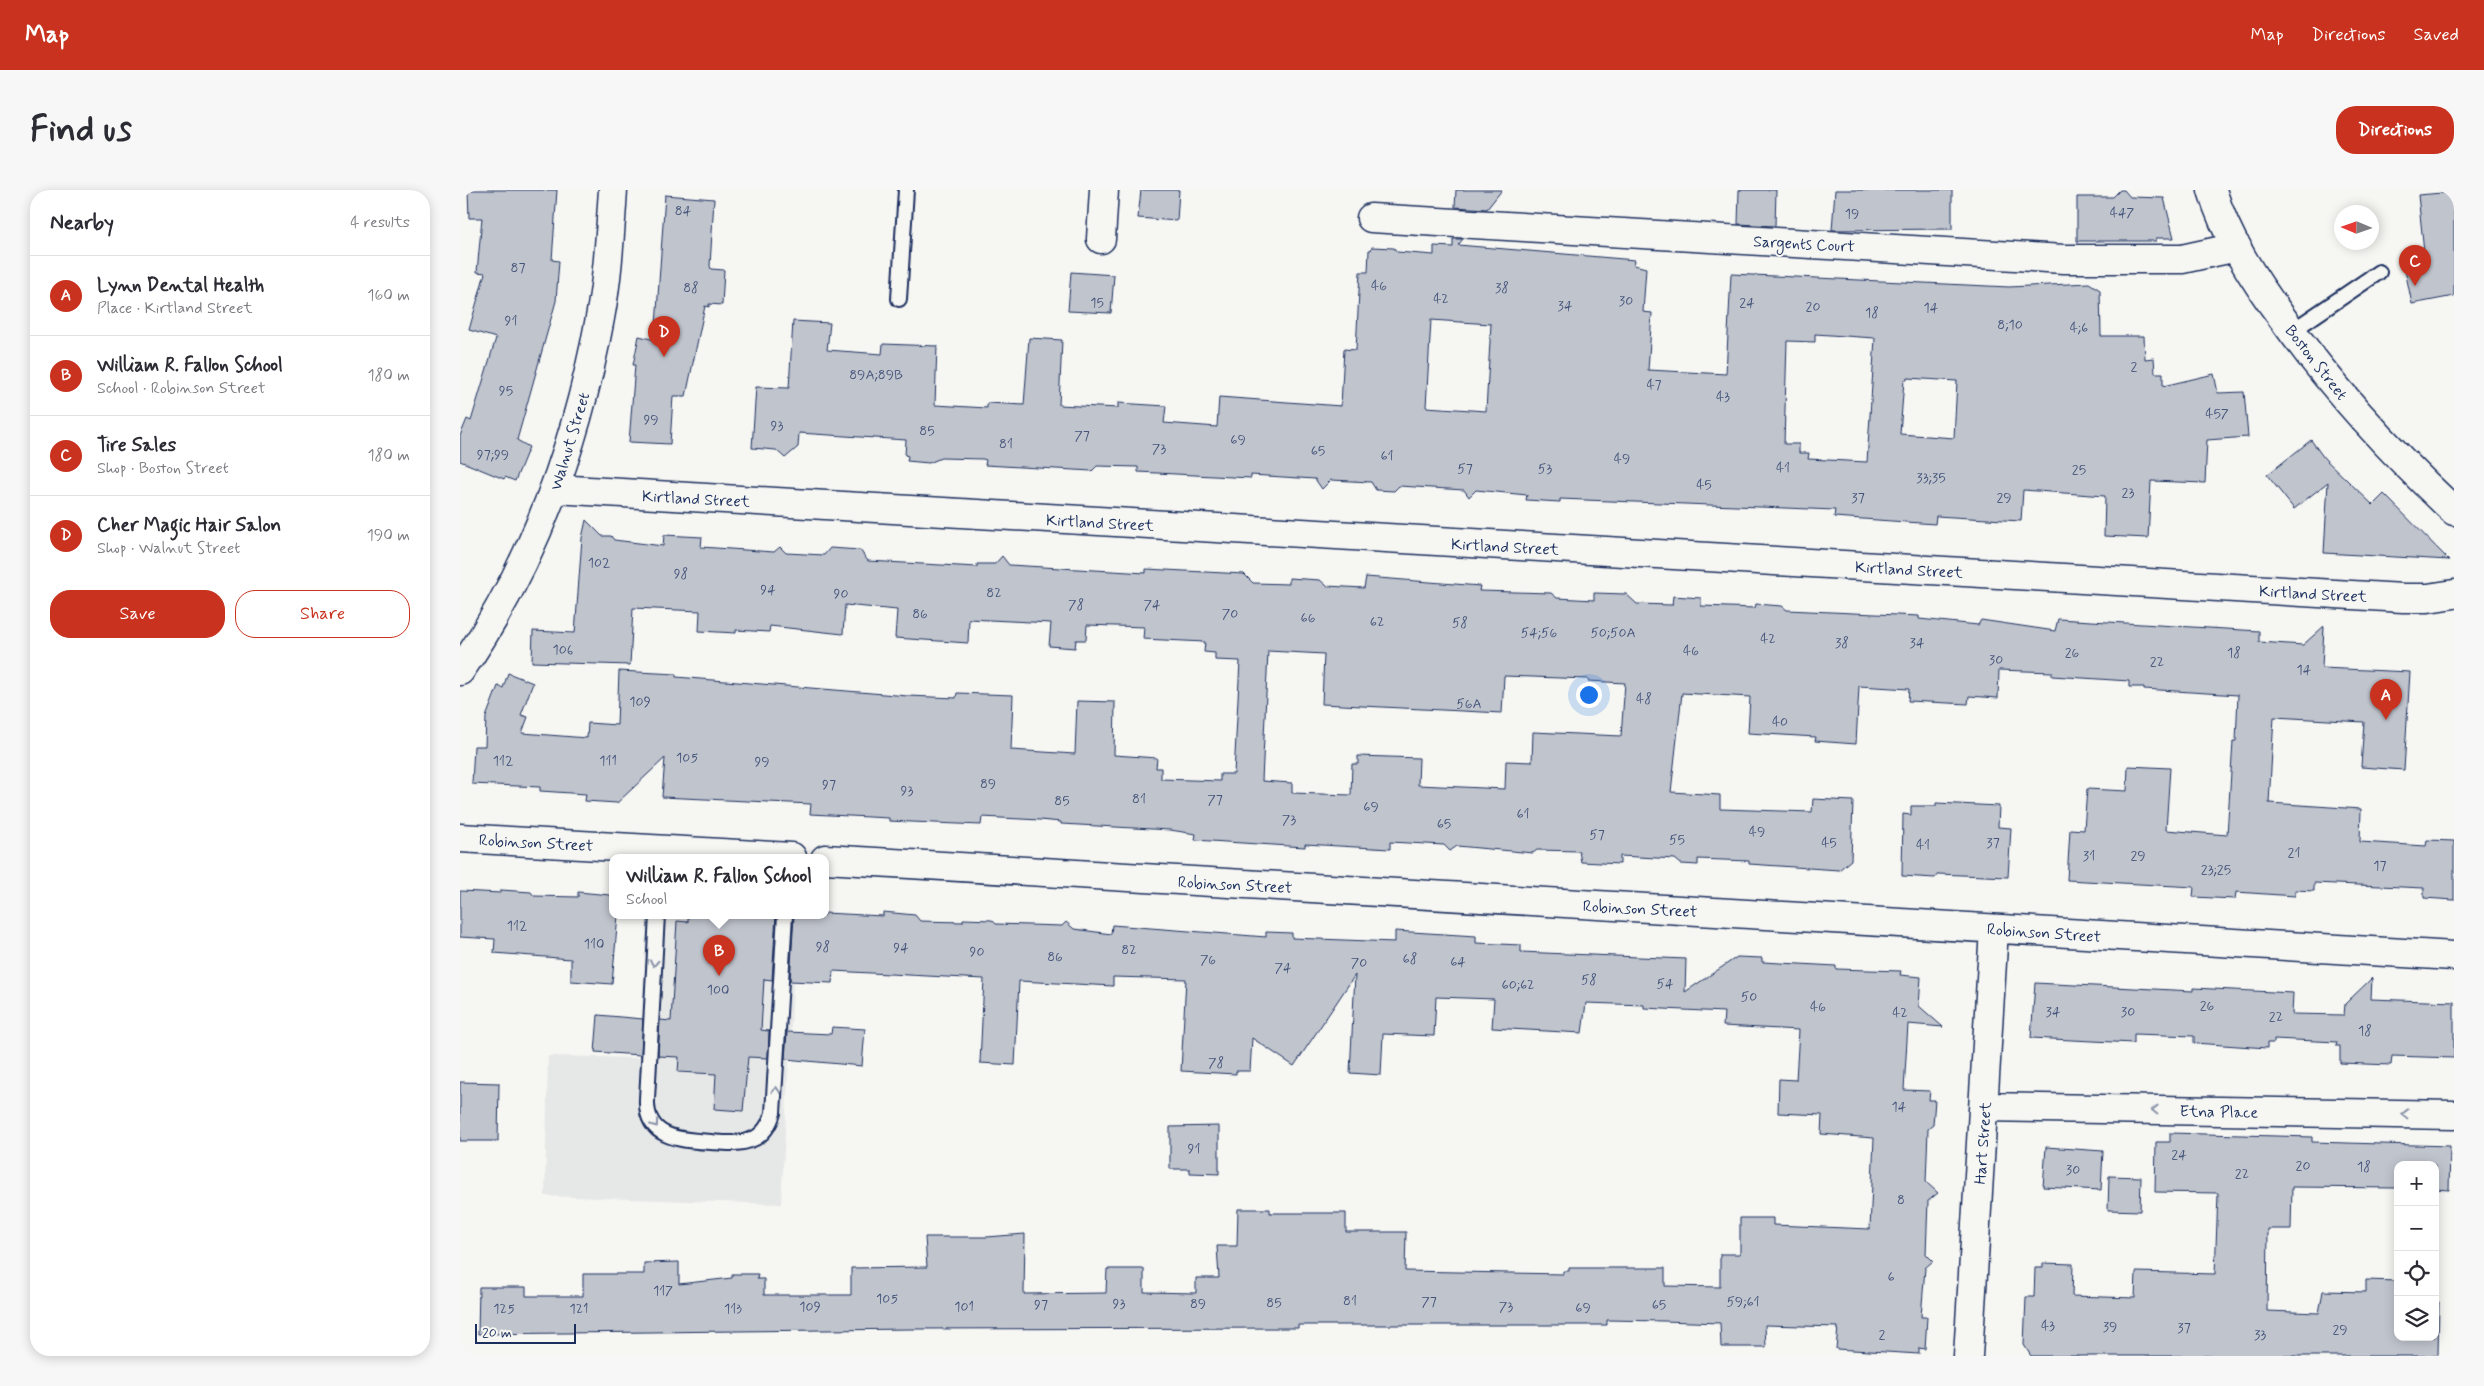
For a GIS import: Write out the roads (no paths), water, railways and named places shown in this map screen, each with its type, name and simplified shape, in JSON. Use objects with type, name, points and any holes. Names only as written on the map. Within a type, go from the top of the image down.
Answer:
[{"type":"street","name":"Walnut Street","points":[[460,671],[486,633],[507,594],[545,516],[555,489],[577,419],[599,325],[606,277],[613,190]]},
{"type":"street","points":[[1101,239],[1104,190]]},
{"type":"street","name":"Boston Street","points":[[2212,190],[2237,247],[2268,298],[2292,331],[2348,403],[2454,511]]},
{"type":"street","name":"Sargents Court","points":[[1370,218],[2064,259],[2182,259],[2237,247]]},
{"type":"street","name":"Kirtland Street","points":[[555,489],[2403,598],[2428,598],[2454,594]]},
{"type":"street","name":"Robinson Street","points":[[460,838],[661,854]]},
{"type":"street","name":"Robinson Street","points":[[829,859],[2454,956]]},
{"type":"street","name":"Hart Street","points":[[1968,1356],[1994,929]]},
{"type":"street","name":"Etna Place","points":[[1984,1107],[2454,1115]]},
{"type":"lane","points":[[899,299],[906,190]]},
{"type":"lane","points":[[2292,331],[2378,272]]},
{"type":"lane","points":[[657,919],[647,1099],[648,1113],[659,1130],[676,1139],[734,1143],[746,1142],[759,1136],[768,1126],[773,1113],[786,919]]},
{"type":"place","name":"Tire Sales","points":[[2415,286]]},
{"type":"place","name":"Cher Magic Hair Salon","points":[[664,357]]},
{"type":"place","name":"Lynn Dental Health","points":[[2386,720]]},
{"type":"place","name":"William R. Fallon School","points":[[719,976]]}]
